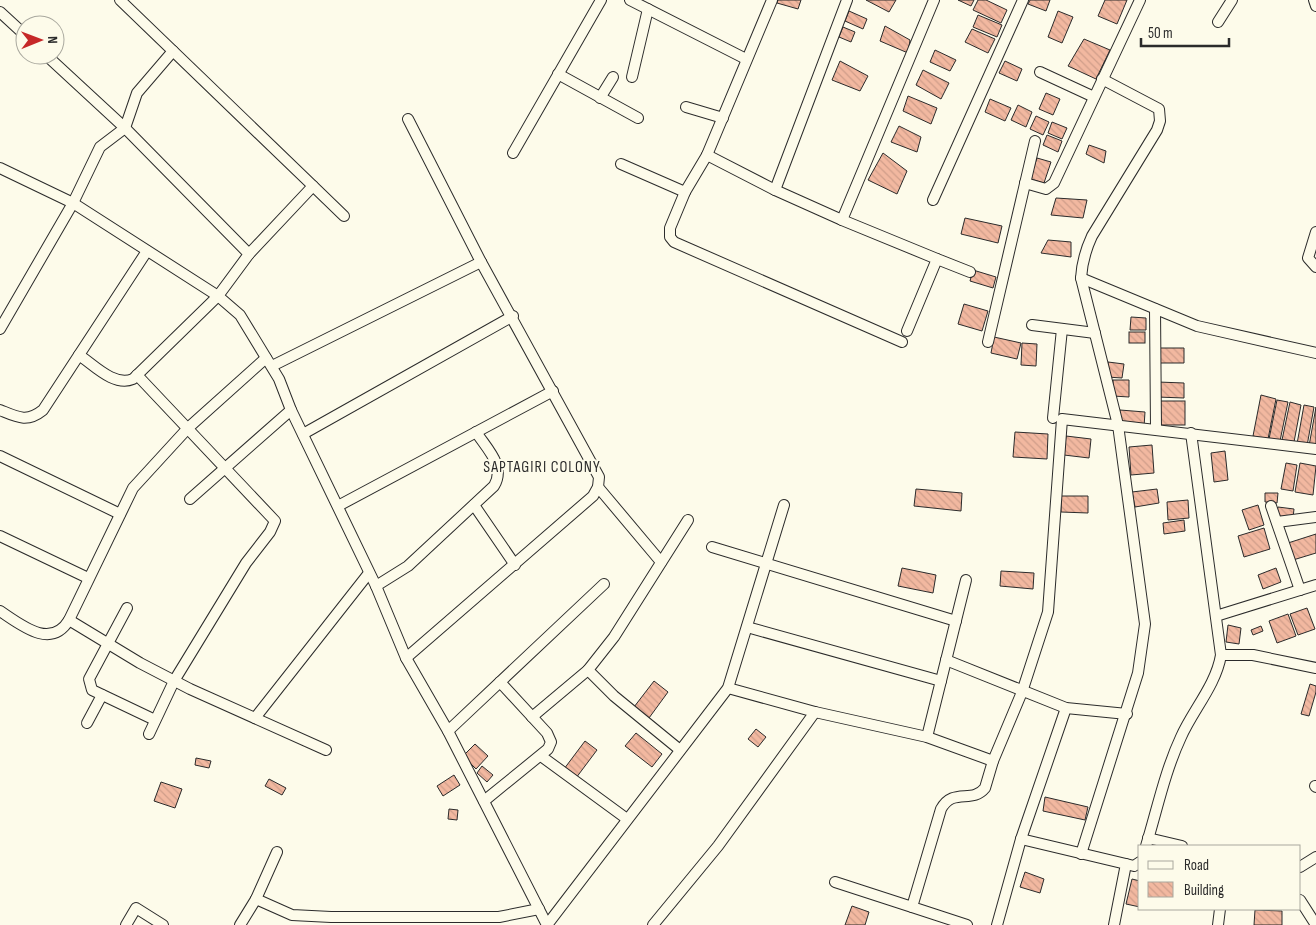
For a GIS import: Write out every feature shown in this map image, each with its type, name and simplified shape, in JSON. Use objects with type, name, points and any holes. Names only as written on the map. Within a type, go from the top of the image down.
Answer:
[{"type":"street","points":[[120,0],[344,216]]},
{"type":"street","points":[[513,154],[601,0]]},
{"type":"street","points":[[630,0],[746,59]]},
{"type":"street","points":[[771,0],[723,118],[706,155],[685,192],[670,228],[670,237],[674,242],[902,342]]},
{"type":"street","points":[[776,190],[847,0]]},
{"type":"street","points":[[842,220],[934,0]]},
{"type":"street","points":[[933,200],[1023,0]]},
{"type":"street","points":[[1025,183],[1046,189],[1054,183],[1140,0]]},
{"type":"street","points":[[1218,22],[1232,0]]},
{"type":"street","points":[[1314,0],[1316,6]]},
{"type":"street","points":[[632,76],[648,9]]},
{"type":"street","points":[[0,12],[15,26]]},
{"type":"street","points":[[0,329],[73,203],[100,147],[125,128],[138,92],[173,51]]},
{"type":"street","points":[[57,65],[125,128],[249,254]]},
{"type":"street","points":[[1040,72],[1094,97]]},
{"type":"street","points":[[558,74],[638,118]]},
{"type":"street","points":[[600,98],[613,77]]},
{"type":"street","points":[[1081,854],[1127,714],[1138,673],[1145,624],[1118,425],[1081,278],[1084,253],[1092,236],[1157,130],[1160,121],[1159,109],[1102,79]]},
{"type":"street","points":[[686,107],[723,118]]},
{"type":"street","points":[[406,658],[592,496],[598,487],[599,478],[513,316],[482,262],[408,119]]},
{"type":"street","points":[[988,342],[1035,141]]},
{"type":"street","points":[[706,155],[842,220],[970,272]]},
{"type":"street","points":[[620,164],[685,192]]},
{"type":"street","points":[[0,168],[73,203],[218,296],[240,315],[269,362],[370,573],[406,658],[448,731],[547,925],[728,688],[784,505]]},
{"type":"street","points":[[79,355],[115,380],[127,381],[137,375],[218,296],[249,254],[313,186]]},
{"type":"street","points":[[1316,232],[1308,258],[1316,268]]},
{"type":"street","points":[[0,410],[21,419],[36,416],[47,404],[147,250]]},
{"type":"street","points":[[907,330],[937,259]]},
{"type":"street","points":[[0,611],[29,629],[48,635],[56,634],[65,628],[133,488],[188,428],[269,362],[482,262]]},
{"type":"street","points":[[1081,278],[1198,326],[1316,353]]},
{"type":"street","points":[[1155,309],[1156,429]]},
{"type":"street","points":[[303,434],[513,316]]},
{"type":"street","points":[[1032,325],[1095,333]]},
{"type":"street","points":[[1054,418],[1062,329]]},
{"type":"street","points":[[137,375],[272,518],[274,526],[246,563],[174,681],[149,734]]},
{"type":"street","points":[[338,506],[553,392]]},
{"type":"street","points":[[190,499],[291,410]]},
{"type":"street","points":[[912,907],[945,801],[952,797],[981,793],[985,788],[993,761],[1022,692],[1044,630],[1049,605],[1062,419],[1316,449]]},
{"type":"street","points":[[376,586],[408,566],[494,486],[500,474],[499,467],[476,432]]},
{"type":"street","points":[[1173,845],[1147,842],[1174,754],[1181,737],[1215,676],[1221,655],[1191,433]]},
{"type":"street","points":[[0,456],[120,514]]},
{"type":"street","points":[[598,487],[662,562]]},
{"type":"street","points":[[474,505],[515,565]]},
{"type":"street","points":[[1271,506],[1300,590]]},
{"type":"street","points":[[1277,522],[1316,517]]},
{"type":"street","points":[[532,717],[588,670],[614,637],[688,520]]},
{"type":"street","points":[[0,536],[88,578]]},
{"type":"street","points":[[712,547],[956,621]]},
{"type":"street","points":[[255,718],[370,573]]},
{"type":"street","points":[[927,737],[966,580]]},
{"type":"street","points":[[448,731],[604,584]]},
{"type":"street","points":[[1216,616],[1316,585]]},
{"type":"street","points":[[127,608],[89,679],[92,690],[155,720]]},
{"type":"street","points":[[70,620],[174,681],[326,750]]},
{"type":"street","points":[[747,627],[941,680]]},
{"type":"street","points":[[1221,655],[1253,655],[1316,668]]},
{"type":"street","points":[[946,660],[1066,708],[1127,714]]},
{"type":"street","points":[[588,670],[614,696],[680,750]]},
{"type":"street","points":[[484,802],[541,756],[548,749],[551,742],[547,734],[500,682]]},
{"type":"street","points":[[728,688],[815,712],[927,737],[993,761]]},
{"type":"street","points":[[87,723],[102,695]]},
{"type":"street","points":[[997,925],[1021,840],[1066,708]]},
{"type":"street","points":[[653,925],[718,846],[815,712]]},
{"type":"street","points":[[541,756],[627,820]]},
{"type":"street","points":[[1021,840],[1134,866],[1138,863]]},
{"type":"street","points":[[240,925],[256,898],[277,852]]},
{"type":"street","points":[[1301,866],[1316,857]]},
{"type":"street","points":[[1114,925],[1126,864]]},
{"type":"street","points":[[835,882],[967,925]]},
{"type":"street","points":[[256,898],[292,914],[386,918],[498,921],[539,910]]},
{"type":"street","points":[[1301,902],[1316,925]]},
{"type":"street","points":[[126,925],[136,908],[163,925]]},
{"type":"street","points":[[1218,925],[1220,910]]},
{"type":"building","points":[[778,0],[801,0],[798,9],[777,3]]},
{"type":"building","points":[[866,0],[896,0],[889,12]]},
{"type":"building","points":[[958,0],[974,0],[971,6]]},
{"type":"building","points":[[978,0],[986,0],[1007,10],[1001,23],[973,10]]},
{"type":"building","points":[[1030,0],[1050,0],[1046,11],[1028,4]]},
{"type":"building","points":[[1105,0],[1127,0],[1117,24],[1098,16]]},
{"type":"building","points":[[849,11],[867,19],[863,29],[845,21]]},
{"type":"building","points":[[1058,11],[1073,17],[1062,43],[1048,37]]},
{"type":"building","points":[[978,15],[1002,25],[997,37],[973,27]]},
{"type":"building","points":[[885,26],[910,40],[908,53],[880,41]]},
{"type":"building","points":[[843,27],[855,32],[851,42],[839,37]]},
{"type":"building","points":[[972,29],[995,39],[988,53],[965,42]]},
{"type":"building","points":[[1084,39],[1110,50],[1096,79],[1068,66]]},
{"type":"building","points":[[935,50],[956,60],[950,71],[930,62]]},
{"type":"building","points":[[840,61],[868,76],[860,91],[832,80]]},
{"type":"building","points":[[1005,61],[1022,69],[1017,81],[999,73]]},
{"type":"building","points":[[923,70],[949,83],[941,99],[916,85]]},
{"type":"building","points":[[1046,93],[1060,99],[1053,115],[1039,109]]},
{"type":"building","points":[[908,96],[937,108],[931,124],[903,111]]},
{"type":"building","points":[[990,99],[1011,108],[1005,121],[985,112]]},
{"type":"building","points":[[1018,105],[1032,112],[1026,127],[1011,120]]},
{"type":"building","points":[[1036,116],[1049,122],[1043,135],[1030,129]]},
{"type":"building","points":[[1052,122],[1067,128],[1062,139],[1048,133]]},
{"type":"building","points":[[899,126],[921,137],[917,152],[891,142]]},
{"type":"building","points":[[1047,135],[1062,141],[1058,152],[1043,145]]},
{"type":"building","points":[[1089,145],[1106,151],[1104,163],[1086,154]]},
{"type":"building","points":[[883,153],[907,171],[897,194],[868,180]]},
{"type":"building","points":[[1037,158],[1051,162],[1044,183],[1030,179]]},
{"type":"building","points":[[1056,198],[1087,200],[1083,218],[1051,215]]},
{"type":"building","points":[[965,218],[1002,226],[998,243],[961,234]]},
{"type":"building","points":[[1048,240],[1071,242],[1071,257],[1041,253]]},
{"type":"building","points":[[973,270],[996,277],[993,288],[970,281]]},
{"type":"building","points":[[964,304],[988,311],[982,331],[958,324]]},
{"type":"building","points":[[1131,317],[1146,318],[1146,330],[1130,330]]},
{"type":"building","points":[[1129,332],[1145,332],[1145,343],[1129,343]]},
{"type":"building","points":[[994,337],[1021,343],[1017,359],[991,353]]},
{"type":"building","points":[[1022,343],[1037,344],[1036,366],[1021,365]]},
{"type":"building","points":[[1157,348],[1184,348],[1184,363],[1156,363]]},
{"type":"building","points":[[1108,362],[1124,364],[1122,378],[1107,377]]},
{"type":"building","points":[[1113,380],[1129,380],[1129,397],[1113,396]]},
{"type":"building","points":[[1158,382],[1184,383],[1184,398],[1157,397]]},
{"type":"building","points":[[1261,395],[1276,399],[1268,439],[1253,436]]},
{"type":"building","points":[[1277,400],[1288,402],[1280,441],[1269,439]]},
{"type":"building","points":[[1157,401],[1185,401],[1185,425],[1157,425]]},
{"type":"building","points":[[1290,402],[1301,405],[1294,442],[1282,440]]},
{"type":"building","points":[[1304,405],[1314,407],[1307,446],[1297,444]]},
{"type":"building","points":[[1316,407],[1316,447],[1309,446]]},
{"type":"building","points":[[1120,410],[1145,412],[1144,427],[1118,425]]},
{"type":"building","points":[[1015,432],[1048,434],[1047,459],[1013,457]]},
{"type":"building","points":[[1066,436],[1091,439],[1089,458],[1064,455]]},
{"type":"building","points":[[1152,445],[1154,473],[1131,475],[1129,447]]},
{"type":"building","points":[[1225,451],[1228,480],[1214,482],[1211,453]]},
{"type":"building","points":[[1286,463],[1297,465],[1293,491],[1281,489]]},
{"type":"building","points":[[1300,463],[1316,466],[1313,495],[1295,492]]},
{"type":"building","points":[[916,489],[962,493],[961,511],[914,506]]},
{"type":"building","points":[[1157,489],[1159,503],[1135,507],[1132,492]]},
{"type":"building","points":[[1265,493],[1278,493],[1277,503],[1265,502]]},
{"type":"building","points":[[1061,496],[1088,496],[1088,513],[1061,512]]},
{"type":"building","points":[[1188,500],[1189,518],[1168,520],[1167,502]]},
{"type":"building","points":[[1258,505],[1264,525],[1249,530],[1242,510]]},
{"type":"building","points":[[1278,507],[1294,509],[1293,518],[1276,516]]},
{"type":"building","points":[[1184,520],[1185,531],[1164,534],[1163,523]]},
{"type":"building","points":[[1264,528],[1270,549],[1244,557],[1238,536]]},
{"type":"building","points":[[1316,534],[1316,553],[1293,560],[1288,543]]},
{"type":"building","points":[[902,568],[936,575],[933,593],[898,586]]},
{"type":"building","points":[[1276,568],[1281,582],[1263,589],[1258,575]]},
{"type":"building","points":[[1001,571],[1034,573],[1033,589],[1000,586]]},
{"type":"building","points":[[1307,608],[1315,629],[1298,635],[1290,614]]},
{"type":"building","points":[[1288,614],[1296,636],[1277,643],[1269,621]]},
{"type":"building","points":[[1228,625],[1241,628],[1239,644],[1226,642]]},
{"type":"building","points":[[1261,626],[1263,631],[1253,635],[1251,630]]},
{"type":"building","points":[[654,681],[668,692],[649,718],[634,707]]},
{"type":"building","points":[[1310,684],[1316,686],[1316,692],[1309,716],[1301,714]]},
{"type":"building","points":[[756,729],[766,737],[758,747],[748,739]]},
{"type":"building","points":[[636,733],[662,754],[652,767],[625,746]]},
{"type":"building","points":[[585,741],[597,750],[576,778],[564,769]]},
{"type":"building","points":[[475,744],[488,756],[476,769],[463,756]]},
{"type":"building","points":[[196,758],[211,761],[209,768],[195,765]]},
{"type":"building","points":[[482,766],[493,775],[487,782],[477,773]]},
{"type":"building","points":[[454,775],[460,785],[443,796],[437,786]]},
{"type":"building","points":[[269,779],[286,788],[282,795],[265,786]]},
{"type":"building","points":[[161,782],[182,789],[175,808],[154,801]]},
{"type":"building","points":[[1045,797],[1088,807],[1085,820],[1043,811]]},
{"type":"building","points":[[449,809],[458,810],[457,820],[448,819]]},
{"type":"building","points":[[1025,872],[1044,879],[1040,893],[1020,887]]},
{"type":"building","points":[[1132,879],[1138,880],[1138,907],[1126,904]]},
{"type":"building","points":[[852,906],[869,912],[865,925],[845,925]]},
{"type":"building","points":[[1255,910],[1282,911],[1282,925],[1254,925]]},
{"type":"district","name":"SAPTAGIRI COLONY","points":[[542,467]]}]
